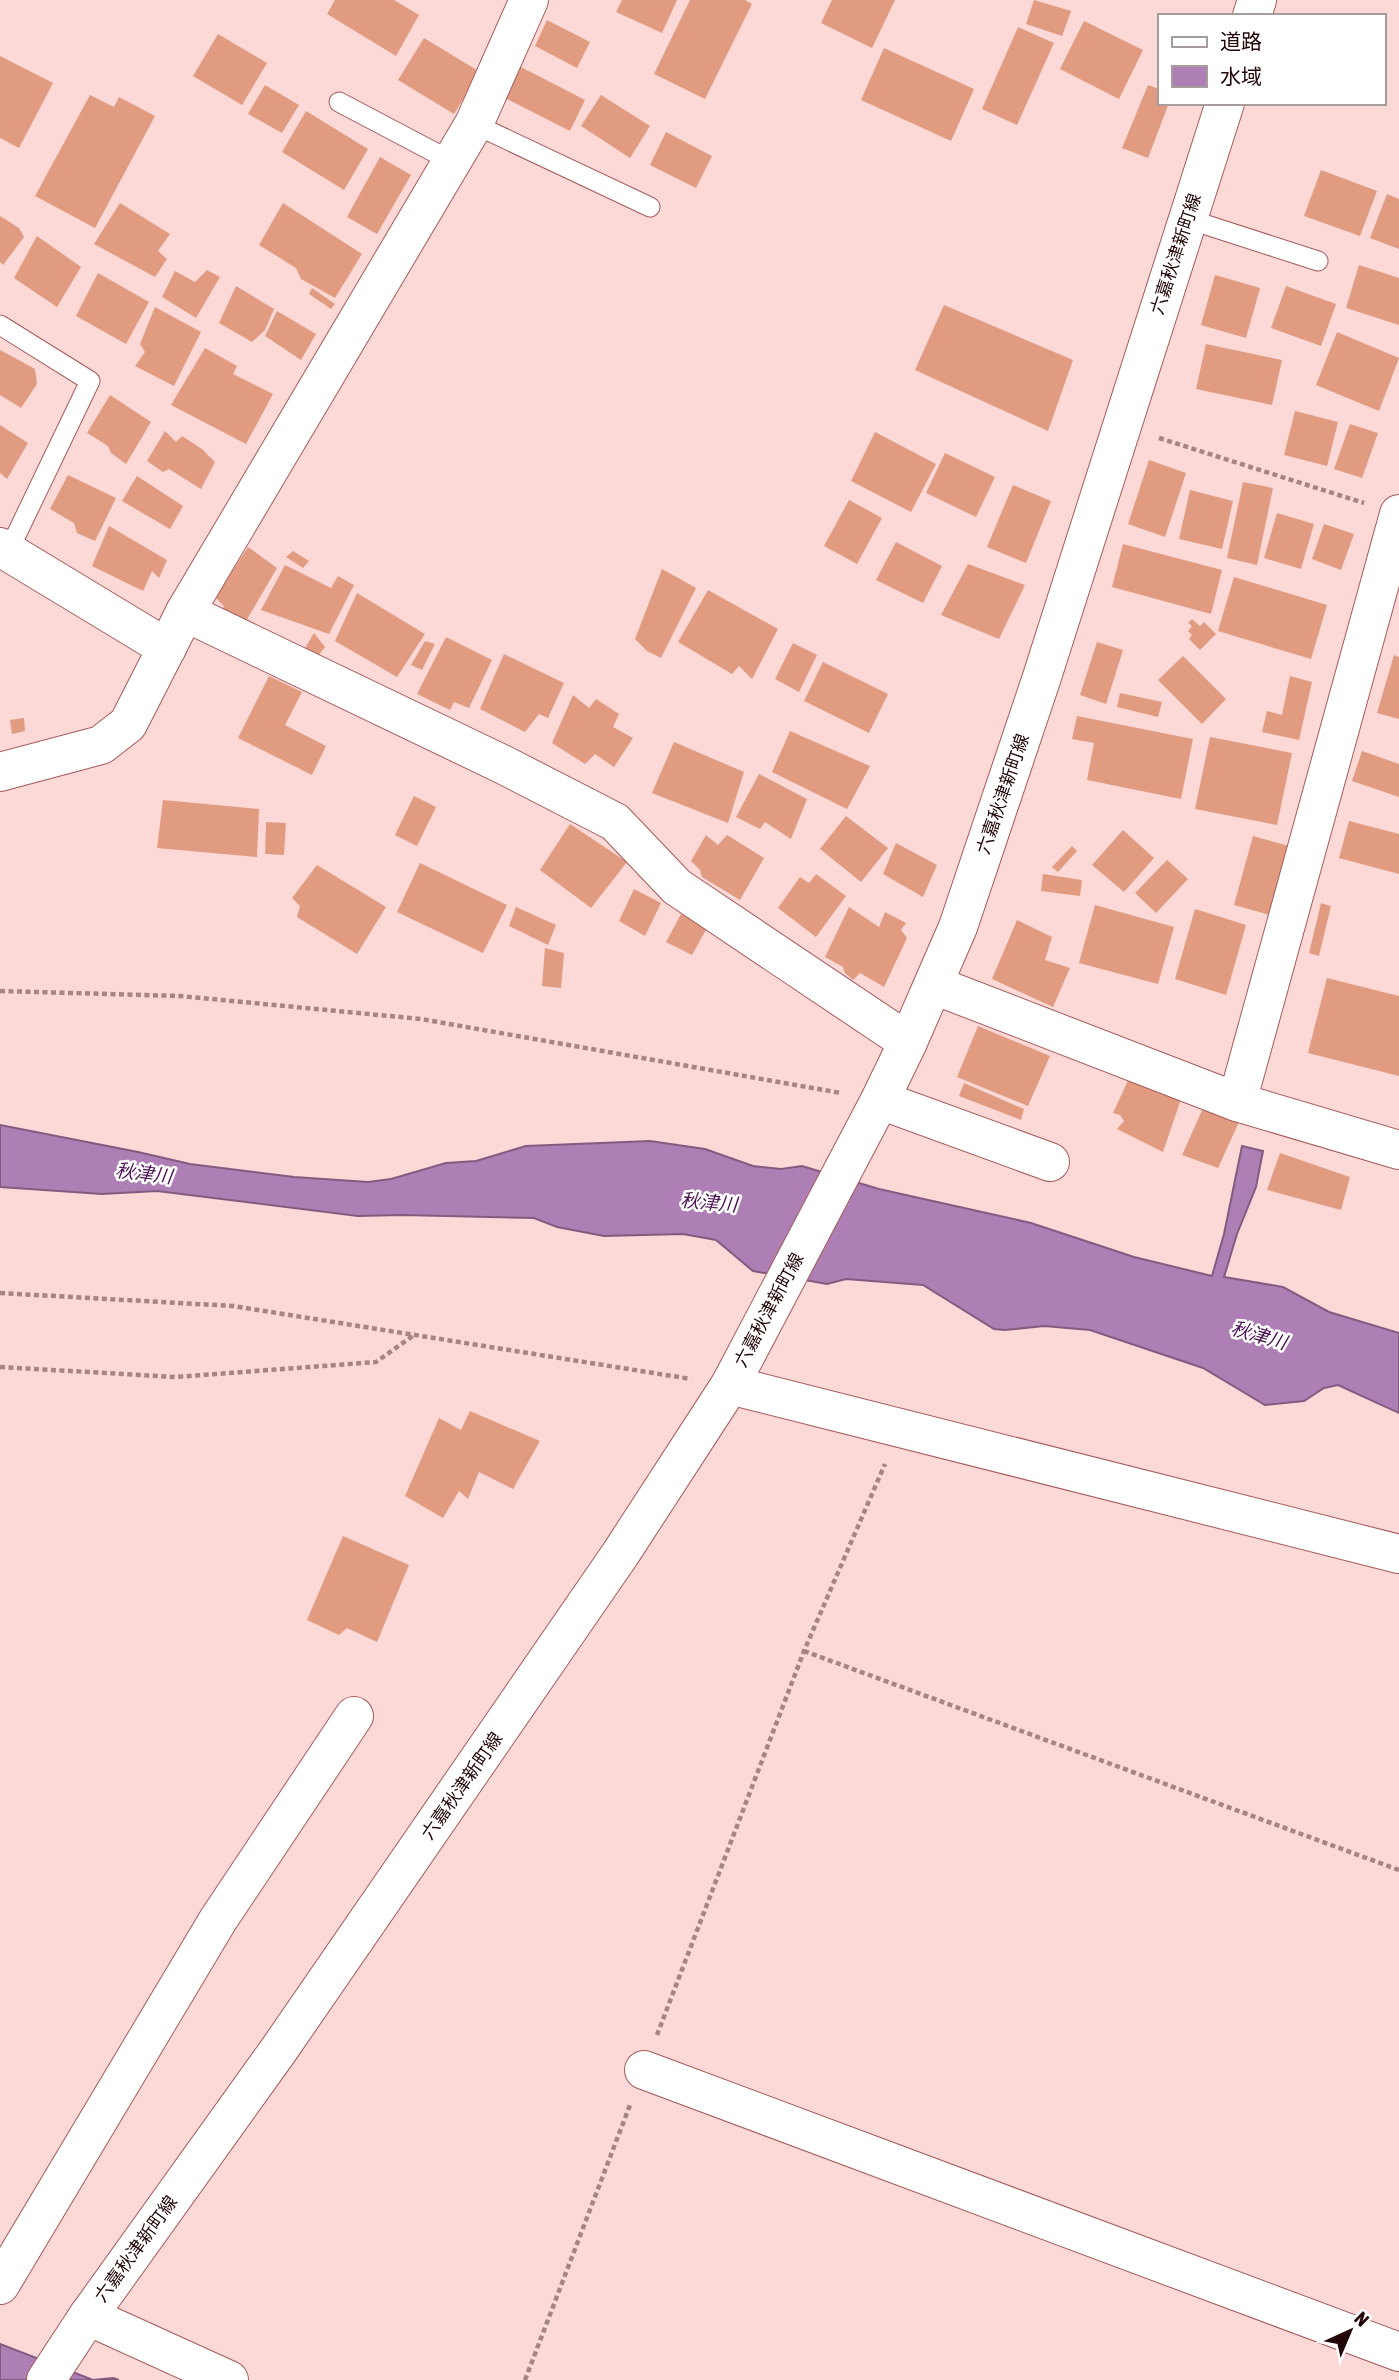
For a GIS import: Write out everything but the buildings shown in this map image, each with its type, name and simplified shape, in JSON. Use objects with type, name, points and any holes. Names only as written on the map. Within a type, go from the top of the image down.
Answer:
[{"type":"street","points":[[0,772],[101,745],[128,724],[185,612],[474,124],[529,0]]},
{"type":"street","name":"六嘉秋津新町線","points":[[46,2380],[88,2316],[278,2051],[502,1729],[621,1553],[730,1385],[880,1100],[934,985],[972,888],[1224,105]]},
{"type":"street","points":[[1237,1102],[1398,522]]},
{"type":"street","points":[[4,549],[167,648]]},
{"type":"street","points":[[185,612],[505,765],[615,822],[677,887],[908,1042]]},
{"type":"street","points":[[934,985],[1237,1102],[1399,1150]]},
{"type":"street","points":[[880,1100],[1050,1162]]},
{"type":"street","points":[[730,1385],[1399,1555]]},
{"type":"street","points":[[0,2285],[218,1920],[354,1716]]},
{"type":"street","points":[[643,2070],[1399,2352]]},
{"type":"street","points":[[88,2316],[229,2380]]},
{"type":"lane","points":[[339,102],[451,162]]},
{"type":"lane","points":[[474,124],[650,207]]},
{"type":"lane","points":[[1188,219],[1318,261]]},
{"type":"lane","points":[[0,325],[90,381],[4,549]]},
{"type":"path","points":[[1122,426],[1398,522]]},
{"type":"path","points":[[0,991],[180,996],[421,1018],[880,1100]]},
{"type":"path","points":[[0,1293],[233,1306],[730,1385]]},
{"type":"path","points":[[0,1367],[176,1377],[376,1362],[415,1335]]},
{"type":"path","points":[[525,2380],[804,1651],[900,1428]]},
{"type":"path","points":[[804,1651],[1399,1870]]},
{"type":"water","name":"秋津川","points":[[0,1125],[190,1164],[294,1177],[368,1182],[391,1179],[446,1163],[476,1161],[526,1146],[650,1141],[705,1149],[753,1166],[781,1169],[802,1166],[879,1189],[1031,1223],[1134,1257],[1212,1276],[1224,1234],[1242,1146],[1263,1151],[1256,1187],[1237,1234],[1224,1277],[1283,1287],[1329,1312],[1399,1333],[1399,1413],[1338,1385],[1324,1388],[1304,1401],[1265,1405],[1203,1368],[1090,1330],[1044,1326],[994,1329],[923,1285],[846,1279],[827,1284],[753,1271],[716,1240],[683,1234],[604,1236],[557,1227],[534,1218],[358,1216],[157,1191],[102,1194],[0,1187]]},
{"type":"water","points":[[0,2344],[93,2380],[0,2380]]}]
